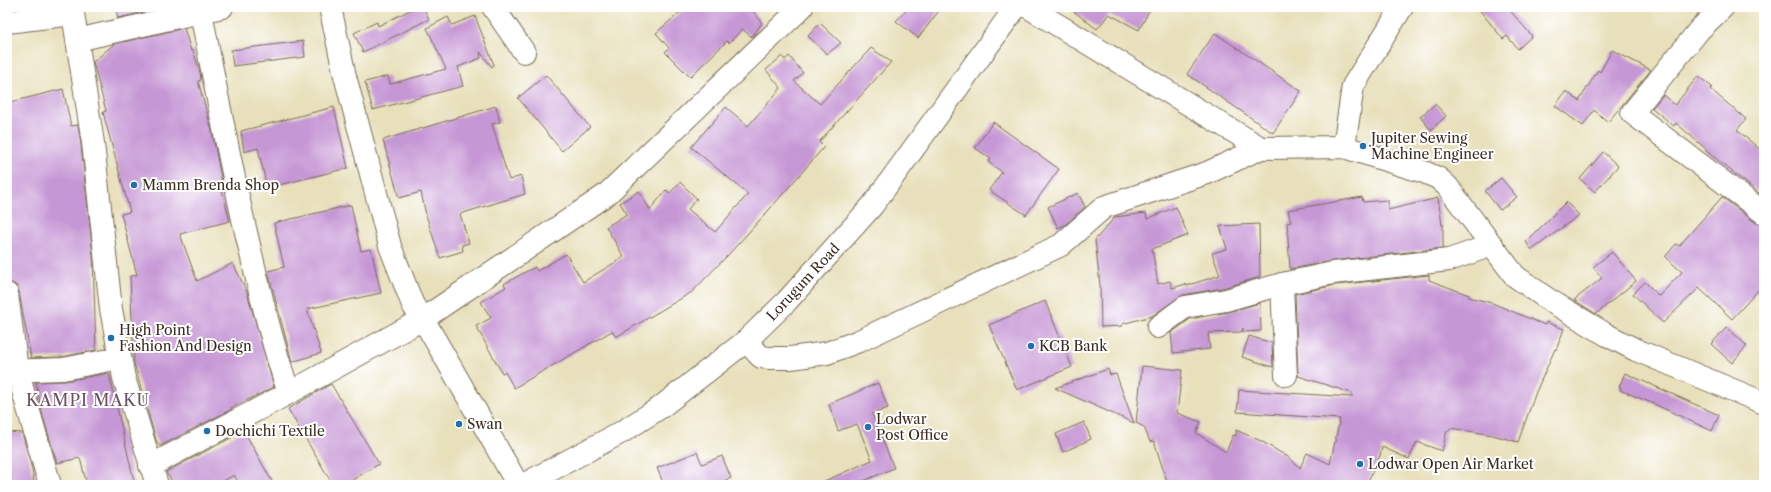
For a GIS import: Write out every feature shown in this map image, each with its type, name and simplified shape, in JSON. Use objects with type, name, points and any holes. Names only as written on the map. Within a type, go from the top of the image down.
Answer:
[{"type":"street","points":[[78,40],[200,10],[222,7]]},
{"type":"street","points":[[330,7],[345,76],[390,246],[413,306],[423,319],[518,485]]},
{"type":"street","points":[[493,7],[524,52]]},
{"type":"street","points":[[7,22],[73,10],[93,143],[111,309],[124,378],[153,476],[289,394],[423,319],[608,194],[802,7]]},
{"type":"street","name":"Lorugum Road","points":[[523,485],[622,432],[661,407],[746,341],[786,302],[872,206],[1016,7]]},
{"type":"street","points":[[1028,7],[1261,148]]},
{"type":"street","points":[[1344,147],[1353,86],[1402,7]]},
{"type":"street","points":[[1723,7],[1700,29],[1632,113],[1764,213]]},
{"type":"street","points":[[200,10],[221,116],[255,272],[289,394]]},
{"type":"street","points":[[746,341],[761,357],[791,358],[827,353],[859,341],[1061,245],[1104,207],[1207,173],[1261,148],[1344,147],[1393,161],[1438,178],[1447,186],[1515,276],[1549,300],[1607,336],[1668,364],[1764,404]]},
{"type":"street","points":[[1158,328],[1185,306],[1226,300],[1282,284],[1333,274],[1449,260],[1492,245]]},
{"type":"street","points":[[1282,284],[1286,375]]},
{"type":"street","points":[[7,294],[12,370],[50,485]]},
{"type":"street","points":[[12,370],[63,369],[120,358]]},
{"type":"building","points":[[115,7],[166,7],[118,18]]},
{"type":"building","points":[[416,7],[423,7],[429,19],[363,52],[354,33],[377,22],[378,26]]},
{"type":"building","points":[[686,7],[750,7],[762,23],[752,37],[742,29],[729,43],[727,41],[690,77],[665,52],[669,48],[656,33]]},
{"type":"building","points":[[909,7],[942,7],[918,38],[896,21]]},
{"type":"building","points":[[1068,7],[1151,7],[1139,30],[1109,14],[1097,29]]},
{"type":"building","points":[[1477,7],[1507,7],[1532,36],[1518,49],[1507,36],[1503,39]]},
{"type":"building","points":[[475,16],[494,65],[492,67],[480,52],[481,58],[458,67],[463,86],[373,110],[365,82],[388,76],[390,84],[446,69],[427,28],[448,17],[452,25]]},
{"type":"building","points":[[820,23],[841,43],[827,54],[808,36]]},
{"type":"building","points":[[184,28],[191,51],[193,50],[200,72],[201,80],[198,81],[212,131],[222,183],[220,183],[230,221],[180,234],[197,281],[233,263],[247,292],[274,387],[160,446],[156,440],[134,363],[130,276],[137,275],[121,214],[130,212],[103,112],[106,111],[93,62],[114,44]]},
{"type":"building","points":[[1215,33],[1301,91],[1273,133],[1187,74]]},
{"type":"building","points":[[303,41],[305,57],[233,66],[231,50]]},
{"type":"building","points":[[871,48],[891,62],[819,142],[824,147],[729,254],[692,292],[616,337],[612,331],[514,388],[505,372],[502,373],[476,326],[491,318],[481,302],[506,287],[504,284],[527,271],[535,267],[537,271],[566,254],[583,282],[624,257],[606,227],[627,214],[620,203],[639,191],[650,210],[666,190],[670,193],[680,182],[697,199],[688,209],[715,232],[748,194],[691,147],[726,107],[748,126],[781,88],[766,70],[782,56],[785,60],[789,56],[803,73],[794,81],[820,104]]},
{"type":"building","points":[[1612,50],[1651,70],[1608,122],[1594,110],[1583,126],[1555,106],[1566,91],[1579,101],[1598,70],[1600,72]]},
{"type":"building","points":[[546,75],[590,127],[562,151],[518,98]]},
{"type":"building","points":[[1698,76],[1712,87],[1710,89],[1746,119],[1737,130],[1764,153],[1764,197],[1705,150],[1706,149],[1676,123],[1674,126],[1652,108],[1663,95],[1675,105]]},
{"type":"building","points":[[63,89],[71,126],[78,125],[81,145],[93,255],[96,350],[62,357],[31,358],[19,292],[17,286],[7,282],[7,103]]},
{"type":"building","points":[[1435,104],[1446,116],[1431,130],[1420,117]]},
{"type":"building","points":[[496,106],[500,122],[492,124],[509,180],[521,176],[525,194],[460,214],[469,243],[462,245],[463,251],[440,258],[426,215],[421,192],[399,198],[383,140]]},
{"type":"building","points":[[334,107],[348,168],[267,188],[258,148],[244,152],[241,131]]},
{"type":"building","points":[[993,122],[1059,169],[1026,215],[989,190],[1002,172],[988,162],[991,159],[975,148]]},
{"type":"building","points":[[1603,152],[1618,166],[1595,192],[1580,179]]},
{"type":"building","points":[[1501,178],[1517,197],[1500,210],[1485,191]]},
{"type":"building","points":[[1078,193],[1085,207],[1066,224],[1058,228],[1048,207]]},
{"type":"building","points":[[1362,197],[1363,202],[1388,200],[1388,210],[1438,198],[1442,225],[1443,224],[1443,248],[1332,261],[1290,269],[1287,223],[1291,222],[1288,210]]},
{"type":"building","points":[[1722,197],[1756,223],[1764,225],[1764,284],[1732,319],[1699,288],[1663,323],[1633,294],[1645,282],[1659,296],[1682,272],[1665,257],[1676,244],[1679,246]]},
{"type":"building","points":[[1566,202],[1579,215],[1532,250],[1526,242]]},
{"type":"building","points":[[351,205],[361,251],[371,249],[381,293],[307,309],[321,353],[292,362],[268,271],[284,267],[274,223]]},
{"type":"building","points":[[1176,207],[1188,235],[1152,249],[1158,284],[1170,281],[1172,288],[1186,284],[1186,286],[1220,275],[1212,253],[1227,249],[1220,226],[1259,224],[1260,277],[1223,288],[1183,295],[1152,316],[1122,324],[1122,326],[1101,327],[1100,285],[1095,240],[1115,217],[1146,213],[1147,219]]},
{"type":"building","points":[[1612,252],[1636,281],[1596,314],[1574,300],[1602,278],[1593,267]]},
{"type":"building","points":[[1429,275],[1429,280],[1469,295],[1469,297],[1492,303],[1545,325],[1546,322],[1564,329],[1556,350],[1555,349],[1536,392],[1518,442],[1493,435],[1450,428],[1449,431],[1447,430],[1442,451],[1417,442],[1409,459],[1382,447],[1380,456],[1366,485],[1168,485],[1154,441],[1150,442],[1144,427],[1136,423],[1142,366],[1182,370],[1177,413],[1201,422],[1196,433],[1226,452],[1233,435],[1236,436],[1236,430],[1261,441],[1288,457],[1300,468],[1307,453],[1330,464],[1340,419],[1237,412],[1239,390],[1352,397],[1352,393],[1298,376],[1295,294],[1335,285]]},
{"type":"building","name":"KCB Bank","points":[[1045,301],[1072,367],[1017,390],[989,325]]},
{"type":"building","points":[[1260,303],[1261,331],[1243,332],[1243,328],[1241,332],[1208,333],[1210,349],[1173,353],[1171,333],[1190,319],[1228,312]]},
{"type":"building","points":[[1727,327],[1747,346],[1732,363],[1711,344]]},
{"type":"building","points":[[1249,336],[1272,343],[1273,367],[1242,357]]},
{"type":"building","points":[[1108,369],[1110,375],[1116,374],[1134,423],[1055,388]]},
{"type":"building","points":[[109,373],[135,485],[87,485],[80,458],[57,463],[42,413],[36,382],[65,381]]},
{"type":"building","points":[[1625,373],[1719,415],[1712,431],[1620,390],[1621,388],[1619,387]]},
{"type":"building","name":"Lodwar Post Office","points":[[878,383],[888,408],[872,414],[894,468],[854,485],[820,485],[820,483],[872,460],[857,424],[838,431],[829,404]]},
{"type":"building","points":[[331,384],[379,464],[344,485],[333,485],[288,409]]},
{"type":"building","points":[[1084,422],[1091,439],[1063,452],[1056,434]]},
{"type":"building","points":[[244,431],[274,485],[240,485],[234,475],[216,485],[174,485],[166,472]]},
{"type":"building","points":[[7,432],[22,433],[32,469],[34,483],[7,485]]},
{"type":"building","points":[[697,452],[702,464],[722,456],[731,478],[713,485],[664,485],[657,468]]},
{"type":"place","name":"Jupiter Sewing Machine Engineer","points":[[1363,146]]},
{"type":"place","name":"Mamm Brenda Shop","points":[[134,185]]},
{"type":"place","name":"High Point Fashion And Design","points":[[111,338]]},
{"type":"place","name":"KCB Bank","points":[[1031,346]]},
{"type":"place","name":"Swan","points":[[459,424]]},
{"type":"place","name":"Lodwar Post Office","points":[[868,427]]},
{"type":"place","name":"Dochichi Textile","points":[[207,431]]},
{"type":"place","name":"Lodwar Open Air Market","points":[[1360,464]]},
{"type":"district","name":"KAMPI MAKU","points":[[88,400]]}]
